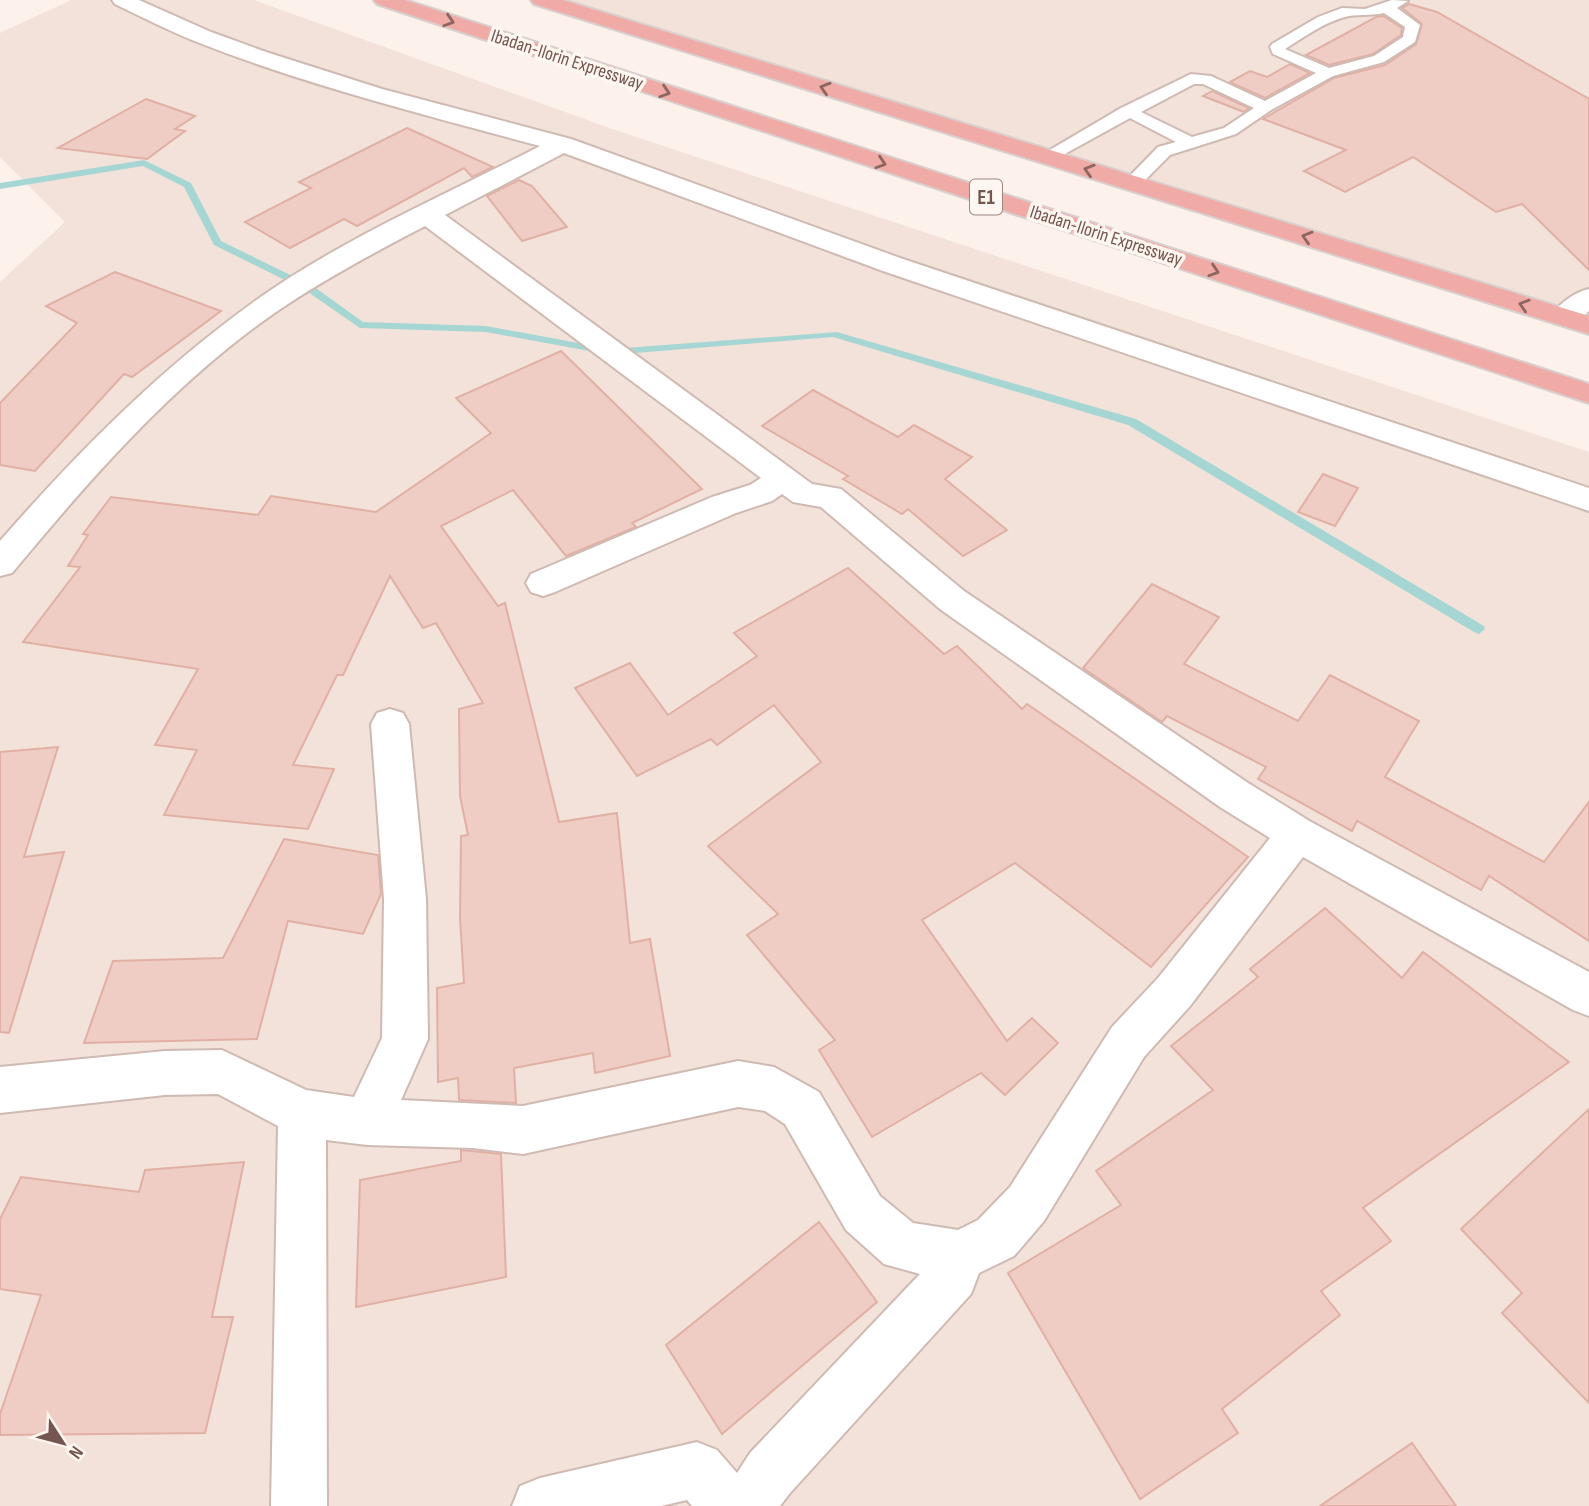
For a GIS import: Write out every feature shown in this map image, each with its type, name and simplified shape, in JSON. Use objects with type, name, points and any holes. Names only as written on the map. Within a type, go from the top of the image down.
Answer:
[{"type":"highway","name":"Ibadan-Ilorin Expressway","points":[[384,0],[1589,394]]},
{"type":"highway","points":[[541,0],[1576,321]]},
{"type":"street","points":[[122,0],[204,37],[258,57],[374,94],[562,144],[893,265],[1589,500]]},
{"type":"street","points":[[0,564],[65,487],[160,391],[262,309],[345,257],[562,144]]},
{"type":"street","points":[[425,215],[445,226],[804,494],[830,497],[952,600],[1222,787],[1297,834],[1589,995]]},
{"type":"street","points":[[1576,321],[1589,297]]},
{"type":"street","points":[[543,583],[724,505],[761,493],[782,478]]},
{"type":"street","points":[[367,1122],[405,1038],[405,899],[390,724]]},
{"type":"street","points":[[0,1090],[165,1073],[222,1072],[302,1113],[367,1122],[472,1125],[523,1130],[738,1084],[774,1090],[802,1108],[863,1213],[902,1246],[960,1256],[996,1238],[1027,1205],[1128,1042],[1174,992],[1297,834]]},
{"type":"street","points":[[299,1506],[302,1113]]},
{"type":"street","points":[[747,1506],[770,1473],[953,1276],[960,1256]]},
{"type":"street","points":[[540,1506],[697,1470],[729,1506]]},
{"type":"lane","points":[[1328,73],[1288,57],[1278,51],[1278,47],[1323,20],[1347,11],[1365,13],[1386,8],[1402,0]]},
{"type":"lane","points":[[1132,183],[1164,151],[1230,131],[1265,107],[1328,73],[1379,59],[1410,40],[1413,25],[1386,8]]},
{"type":"lane","points":[[1046,157],[1127,111],[1180,84],[1200,78],[1265,107]]},
{"type":"lane","points":[[1127,111],[1191,144]]},
{"type":"shaded area","points":[[71,0],[254,0],[618,131],[1589,452],[1589,1506],[0,1506],[0,282],[65,222],[0,157],[0,33]]},
{"type":"shaded area","points":[[547,0],[1589,0],[1589,317]]},
{"type":"building","points":[[1409,4],[1437,12],[1589,99],[1589,270],[1522,204],[1496,212],[1413,157],[1345,192],[1304,171],[1346,150],[1263,119],[1334,78],[1385,65],[1416,44],[1422,24],[1402,8]]},
{"type":"building","points":[[1383,16],[1402,28],[1401,35],[1373,54],[1329,65],[1306,55],[1376,17]]},
{"type":"building","points":[[1290,64],[1310,73],[1265,98],[1230,82],[1250,71],[1267,77]]},
{"type":"building","points":[[1212,91],[1249,108],[1244,112],[1203,96]]},
{"type":"building","points":[[146,99],[195,116],[175,129],[185,131],[147,159],[58,148]]},
{"type":"building","points":[[407,128],[493,167],[472,177],[464,168],[357,226],[344,219],[290,248],[245,222],[311,188],[299,182]]},
{"type":"building","points":[[519,180],[532,186],[567,227],[522,241],[487,196]]},
{"type":"building","points":[[115,272],[221,311],[132,377],[124,374],[35,471],[0,465],[0,403],[77,323],[46,306]]},
{"type":"building","points":[[561,351],[702,489],[632,523],[636,527],[566,556],[513,490],[441,526],[498,606],[505,603],[559,822],[617,813],[630,943],[650,939],[670,1056],[595,1073],[593,1053],[514,1068],[516,1103],[459,1100],[458,1078],[438,1082],[437,988],[464,983],[460,918],[461,836],[468,835],[460,796],[459,709],[483,703],[436,623],[423,628],[390,576],[343,675],[337,675],[293,765],[334,769],[308,829],[164,815],[197,750],[155,745],[198,669],[23,642],[80,567],[68,566],[88,535],[83,534],[111,497],[258,515],[271,496],[376,512],[491,433],[456,398]]},
{"type":"building","points":[[813,390],[898,437],[914,425],[972,457],[945,479],[1007,530],[963,556],[908,509],[902,514],[843,479],[848,476],[762,426]]},
{"type":"building","points":[[1323,474],[1358,488],[1335,526],[1298,512]]},
{"type":"building","points":[[848,568],[944,654],[957,646],[1022,709],[1027,704],[1248,857],[1151,967],[1015,863],[922,920],[1007,1041],[1032,1018],[1058,1043],[1005,1095],[981,1073],[872,1137],[819,1050],[835,1040],[747,935],[778,914],[708,846],[821,762],[774,705],[717,745],[711,739],[637,776],[575,688],[630,663],[668,715],[757,656],[734,633]]},
{"type":"building","points":[[1152,584],[1219,617],[1184,664],[1298,721],[1330,675],[1419,721],[1385,777],[1544,862],[1589,802],[1589,941],[1489,876],[1481,890],[1357,821],[1352,831],[1258,779],[1266,767],[1167,716],[1162,722],[1083,668]]},
{"type":"building","points":[[58,747],[24,857],[64,852],[9,1033],[0,1032],[0,752]]},
{"type":"building","points":[[284,839],[378,855],[381,894],[363,934],[288,921],[257,1039],[84,1043],[113,961],[223,958]]},
{"type":"building","points":[[1325,908],[1402,978],[1423,952],[1569,1062],[1363,1208],[1391,1241],[1321,1291],[1340,1315],[1222,1409],[1238,1433],[1140,1499],[1008,1273],[1121,1205],[1096,1171],[1213,1090],[1171,1046],[1258,977],[1250,969]]},
{"type":"building","points":[[1589,1109],[1589,1403],[1502,1313],[1522,1293],[1461,1229]]},
{"type":"building","points":[[461,1150],[501,1154],[506,1277],[356,1307],[360,1180],[461,1161]]},
{"type":"building","points":[[244,1162],[212,1317],[233,1317],[205,1433],[0,1435],[0,1414],[41,1295],[0,1289],[0,1219],[21,1177],[139,1192],[145,1170]]},
{"type":"building","points":[[819,1222],[877,1302],[722,1434],[666,1345]]},
{"type":"building","points":[[1412,1443],[1456,1506],[1320,1506]]},
{"type":"waterway","points":[[0,186],[144,163],[188,185],[217,243],[309,288],[360,325],[486,329],[611,352],[833,334],[1132,422],[1479,629]]}]
